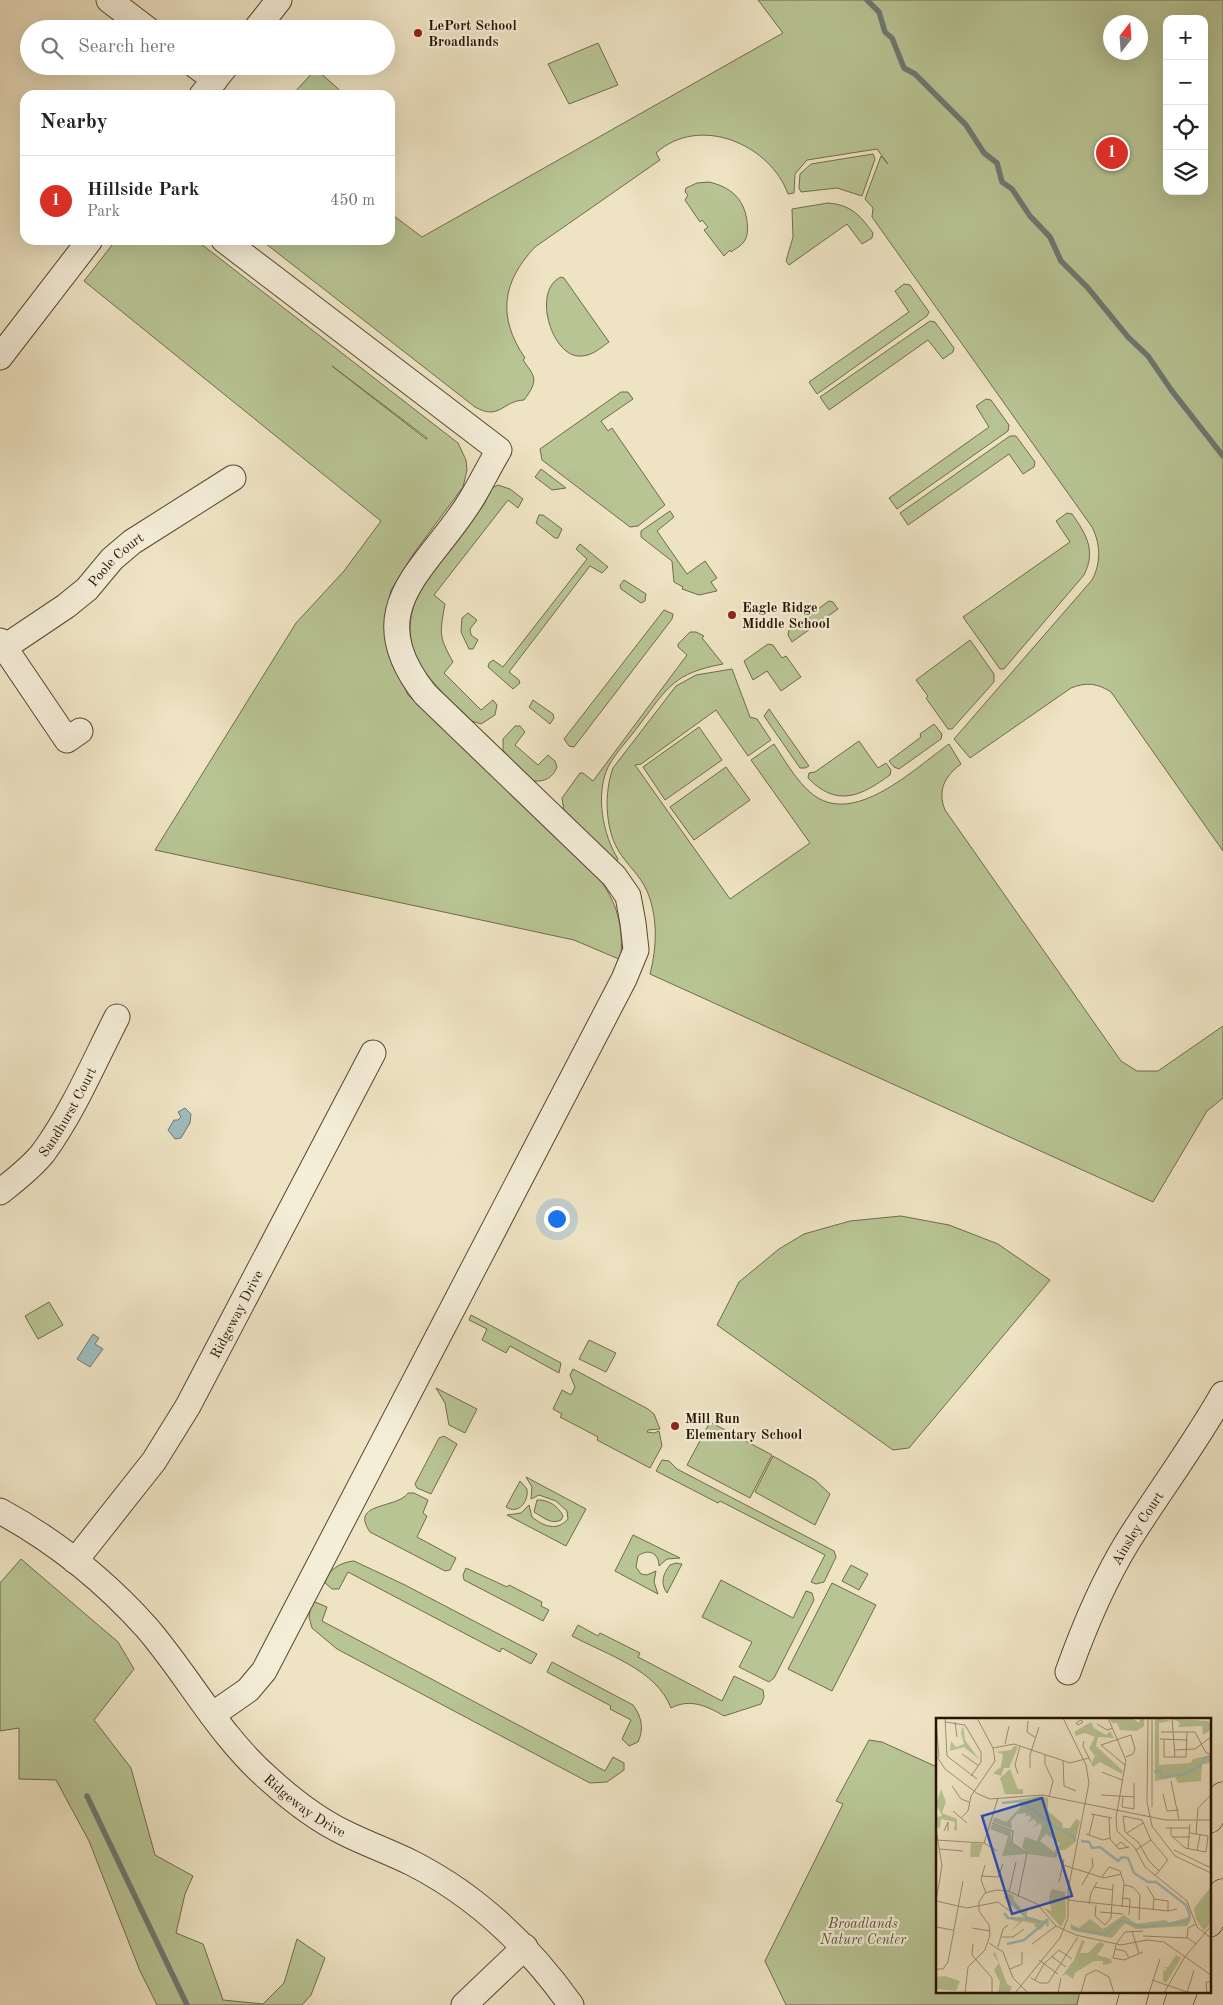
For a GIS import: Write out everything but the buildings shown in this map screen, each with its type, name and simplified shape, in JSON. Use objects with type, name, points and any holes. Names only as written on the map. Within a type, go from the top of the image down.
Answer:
[{"type":"main road","points":[[1210,1817],[1223,1796]]},
{"type":"main road","points":[[1210,1921],[1223,1893]]},
{"type":"main road","points":[[1131,2005],[1135,1992]]},
{"type":"main road","points":[[1178,2005],[1183,1992]]},
{"type":"street","points":[[110,0],[136,20]]},
{"type":"street","points":[[263,20],[279,0]]},
{"type":"street","points":[[0,357],[86,245]]},
{"type":"street","points":[[212,1715],[248,1690],[264,1671],[552,1120],[624,979],[636,950],[628,896],[614,876],[425,694],[410,675],[403,661],[397,624],[407,586],[467,506],[499,450],[231,245]]},
{"type":"street","name":"Poole Court","points":[[2,644],[66,606],[87,589],[112,559],[132,542],[233,478]]},
{"type":"street","points":[[2,644],[66,740],[80,732]]},
{"type":"street","name":"Sandhurst Court","points":[[0,1192],[22,1175],[42,1154],[53,1138],[117,1017]]},
{"type":"street","name":"Ridgeway Drive","points":[[76,1561],[154,1461],[188,1406],[373,1053]]},
{"type":"street","name":"Ainsley Court","points":[[1068,1672],[1101,1591],[1128,1542],[1203,1429],[1223,1394]]},
{"type":"street","name":"Ridgeway Drive","points":[[0,1511],[57,1547],[110,1591],[146,1628],[238,1749],[269,1780],[298,1803],[343,1832],[412,1863],[452,1886],[483,1909],[525,1947],[571,2005]]},
{"type":"street","points":[[464,2005],[525,1947]]},
{"type":"green space","points":[[758,0],[1223,0],[1223,851],[1111,692],[1101,687],[1087,684],[1071,688],[970,758],[954,739],[1092,580],[1099,554],[1097,540],[1092,527],[872,217],[873,208],[865,199],[881,156],[888,164],[877,149],[807,160],[795,174],[794,193],[788,194],[779,176],[766,161],[750,149],[731,140],[712,136],[692,136],[673,142],[656,153],[660,160],[535,247],[524,260],[510,287],[507,300],[507,314],[510,328],[525,358],[523,360],[534,378],[534,382],[524,400],[490,412],[475,407],[267,245],[395,245],[395,217],[422,237],[783,33]]},
{"type":"green space","points":[[598,43],[618,85],[569,104],[548,64]]},
{"type":"green space","points":[[310,75],[323,75],[339,90],[297,90]]},
{"type":"green space","points":[[873,154],[875,159],[862,196],[837,188],[801,192],[799,188],[800,174],[811,164]]},
{"type":"green space","points":[[709,182],[729,190],[735,195],[743,206],[747,221],[748,228],[745,240],[740,246],[731,252],[730,250],[724,256],[704,230],[708,227],[702,220],[700,222],[685,200],[688,195],[685,192],[686,188],[697,183]]},
{"type":"green space","points":[[828,203],[843,206],[854,212],[873,233],[872,238],[862,244],[847,224],[789,265],[786,261],[793,237],[792,209]]},
{"type":"green space","points":[[112,245],[202,245],[458,443],[466,460],[467,470],[463,487],[414,553],[391,590],[385,619],[388,652],[408,695],[601,881],[616,909],[621,938],[621,960],[574,940],[155,850],[296,623],[344,571],[381,521],[84,281]],"holes":[[[332,366],[427,438],[426,439]]]},
{"type":"green space","points":[[561,277],[564,278],[609,342],[591,354],[578,356],[568,353],[553,334],[547,307],[548,295],[552,284]]},
{"type":"green space","points":[[904,284],[910,285],[929,312],[927,316],[817,394],[809,382],[909,312],[895,291]]},
{"type":"green space","points":[[930,321],[935,322],[954,348],[953,352],[943,359],[928,340],[829,410],[820,397]]},
{"type":"green space","points":[[621,392],[628,392],[633,399],[601,421],[608,431],[612,428],[665,505],[638,526],[630,527],[542,460],[540,449]]},
{"type":"green space","points":[[986,399],[991,400],[1009,425],[1008,431],[897,509],[889,498],[989,427],[976,406]]},
{"type":"green space","points":[[1010,436],[1016,436],[1035,462],[1034,467],[1023,474],[1009,454],[908,525],[900,513]]},
{"type":"green space","points":[[541,469],[566,488],[552,490],[535,477]]},
{"type":"green space","points":[[498,485],[510,489],[523,499],[518,508],[508,500],[434,595],[445,604],[442,634],[445,646],[453,662],[444,673],[481,710],[493,700],[497,705],[495,715],[481,724],[472,721],[428,676],[418,660],[412,643],[410,625],[414,605],[424,582],[483,506],[492,488]]},
{"type":"green space","points":[[670,511],[674,517],[657,531],[687,574],[705,561],[717,578],[711,582],[717,591],[699,595],[682,589],[683,587],[674,582],[672,561],[641,537],[641,531]]},
{"type":"green space","points":[[1067,513],[1072,514],[1086,536],[1089,551],[1088,566],[1084,575],[1004,669],[1000,669],[963,617],[1070,542],[1056,521]]},
{"type":"green space","points":[[539,515],[543,515],[562,529],[558,538],[555,538],[536,523]]},
{"type":"green space","points":[[580,544],[608,567],[602,573],[590,566],[509,672],[520,683],[513,689],[488,667],[489,663],[493,660],[503,667],[587,559],[576,549]]},
{"type":"green space","points":[[624,580],[646,594],[645,601],[641,603],[621,589],[620,585]]},
{"type":"green space","points":[[829,601],[833,602],[838,609],[792,642],[788,635],[789,630]]},
{"type":"green space","points":[[664,610],[673,614],[672,619],[574,747],[569,746],[564,739]]},
{"type":"green space","points":[[468,613],[477,620],[470,629],[471,635],[478,640],[473,649],[469,649],[461,632],[462,618]]},
{"type":"green space","points":[[690,632],[696,632],[704,636],[702,638],[723,664],[693,672],[674,684],[658,700],[611,761],[604,778],[601,802],[605,827],[618,859],[617,862],[564,811],[562,798],[580,773],[583,773],[593,781],[687,655],[678,647],[678,644]]},
{"type":"green space","points":[[970,640],[994,674],[994,682],[952,729],[948,729],[916,680]]},
{"type":"green space","points":[[768,644],[773,645],[782,658],[786,656],[801,677],[781,691],[767,671],[753,680],[744,661]]},
{"type":"green space","points":[[732,669],[750,717],[757,719],[771,740],[748,756],[716,710],[641,764],[635,765],[730,899],[810,843],[751,760],[774,744],[796,776],[811,793],[828,802],[845,804],[864,800],[883,791],[949,744],[961,764],[951,773],[944,784],[942,796],[945,810],[1121,1061],[1137,1071],[1158,1071],[1223,1026],[1223,1098],[1207,1111],[1153,1202],[650,974],[655,943],[655,922],[651,901],[644,885],[618,850],[610,831],[607,799],[610,778],[613,768],[676,686],[696,675]]},
{"type":"green space","points":[[533,700],[553,714],[554,718],[550,724],[529,707]]},
{"type":"green space","points":[[769,709],[809,766],[800,768],[764,716]]},
{"type":"green space","points":[[934,724],[942,734],[941,739],[899,769],[894,767],[889,761],[921,737],[920,734]]},
{"type":"green space","points":[[515,726],[520,726],[525,732],[515,745],[538,765],[548,755],[555,761],[557,767],[548,779],[534,781],[503,750],[503,739]]},
{"type":"green space","points":[[699,727],[722,760],[665,800],[643,767]]},
{"type":"green space","points":[[859,741],[878,768],[886,763],[891,770],[890,775],[869,789],[849,796],[829,793],[808,778],[809,773],[815,772]]},
{"type":"green space","points":[[726,767],[750,800],[694,840],[670,807]]},
{"type":"green space","points":[[901,1216],[949,1225],[998,1244],[1050,1280],[909,1448],[893,1450],[717,1325],[739,1282],[779,1249],[804,1234],[850,1221]]},
{"type":"green space","points":[[49,1302],[63,1325],[38,1339],[25,1316]]},
{"type":"green space","points":[[471,1315],[561,1363],[559,1373],[510,1346],[506,1353],[482,1340],[487,1329],[469,1320]]},
{"type":"green space","points":[[589,1340],[616,1353],[606,1372],[579,1359]]},
{"type":"green space","points":[[573,1369],[654,1414],[660,1429],[648,1430],[647,1432],[654,1433],[659,1431],[662,1446],[650,1468],[597,1440],[598,1437],[560,1417],[562,1414],[553,1409],[562,1390],[571,1395],[575,1387],[570,1375]]},
{"type":"green space","points":[[436,1388],[477,1409],[465,1433],[449,1425],[445,1403]]},
{"type":"green space","points":[[710,1422],[772,1455],[750,1498],[687,1465]]},
{"type":"green space","points":[[444,1436],[457,1444],[431,1494],[417,1488],[415,1484],[439,1438]]},
{"type":"green space","points":[[773,1456],[815,1480],[830,1494],[815,1525],[755,1492]]},
{"type":"green space","points":[[662,1460],[669,1461],[677,1469],[834,1551],[836,1557],[824,1582],[816,1584],[811,1582],[825,1555],[720,1501],[718,1503],[656,1471]]},
{"type":"green space","points":[[526,1477],[586,1509],[566,1546],[507,1515],[521,1513],[529,1505],[532,1517],[545,1525],[559,1525],[568,1519],[567,1511],[556,1501],[539,1495],[531,1499],[532,1487]]},
{"type":"green space","points":[[520,1481],[527,1489],[526,1498],[522,1506],[510,1509],[506,1507]]},
{"type":"green space","points":[[408,1493],[414,1493],[428,1500],[423,1513],[427,1516],[417,1537],[456,1558],[450,1570],[445,1571],[370,1532],[365,1522],[366,1515],[377,1507],[394,1502]]},
{"type":"green space","points":[[537,1500],[549,1502],[556,1507],[563,1516],[561,1520],[550,1521],[534,1512]]},
{"type":"green space","points":[[633,1535],[680,1558],[667,1559],[659,1566],[657,1558],[652,1553],[646,1552],[638,1556],[636,1567],[641,1574],[647,1575],[656,1571],[654,1582],[658,1594],[615,1571]]},
{"type":"green space","points":[[21,1559],[118,1642],[134,1669],[94,1720],[131,1768],[155,1855],[193,1876],[185,1894],[176,1933],[203,1944],[223,2000],[263,2004],[284,1983],[297,1939],[325,1958],[311,1995],[302,2005],[157,2005],[140,1971],[89,1841],[56,1780],[19,1779],[19,1728],[0,1731],[0,1583]]},
{"type":"green space","points":[[354,1561],[405,1585],[537,1654],[531,1664],[502,1648],[500,1652],[348,1572],[339,1589],[332,1589],[325,1583],[326,1578],[335,1567]]},
{"type":"green space","points":[[682,1564],[667,1593],[663,1582],[664,1575],[670,1565]]},
{"type":"green space","points":[[851,1565],[868,1574],[859,1590],[842,1581]]},
{"type":"green space","points":[[466,1568],[507,1587],[509,1585],[542,1602],[541,1606],[549,1610],[543,1621],[464,1580],[463,1575]]},
{"type":"green space","points":[[721,1580],[793,1618],[806,1591],[812,1593],[814,1600],[774,1678],[769,1682],[739,1667],[752,1642],[702,1617]]},
{"type":"green space","points":[[832,1583],[876,1605],[832,1691],[788,1669]]},
{"type":"green space","points":[[315,1602],[327,1607],[322,1621],[605,1771],[613,1757],[624,1763],[624,1770],[607,1782],[590,1783],[337,1649],[312,1628],[309,1617],[311,1605]]},
{"type":"green space","points":[[578,1625],[598,1636],[600,1633],[640,1653],[638,1657],[722,1701],[734,1676],[763,1690],[764,1697],[761,1704],[724,1716],[698,1704],[678,1705],[671,1708],[664,1694],[642,1673],[629,1664],[572,1636]]},
{"type":"green space","points":[[552,1662],[633,1705],[641,1723],[638,1742],[629,1746],[622,1739],[631,1720],[610,1709],[611,1706],[547,1672]]},
{"type":"green space","name":"Broadlands Nature Center","points":[[869,1740],[882,1742],[936,1767],[936,1992],[1080,1992],[1077,2005],[786,2005],[765,1961],[843,1804],[836,1801]]},
{"type":"water","points":[[185,1108],[191,1114],[190,1123],[181,1138],[175,1139],[168,1130],[174,1120],[178,1120],[181,1117],[178,1112]]},
{"type":"water","points":[[93,1334],[99,1338],[95,1344],[103,1349],[90,1367],[77,1359]]},
{"type":"waterway","points":[[867,0],[879,12],[885,32],[892,38],[904,68],[915,74],[966,125],[984,153],[997,163],[1002,182],[1012,189],[1030,216],[1050,237],[1061,261],[1088,288],[1128,337],[1148,356],[1172,391],[1223,456]]},
{"type":"waterway","points":[[87,1796],[187,2005]]},
{"type":"place","name":"LePort School Broadlands","points":[[418,33]]},
{"type":"place","name":"Hillside Park","points":[[1112,153]]},
{"type":"place","name":"Eagle Ridge Middle School","points":[[732,615]]},
{"type":"place","name":"Mill Run Elementary School","points":[[675,1426]]}]
